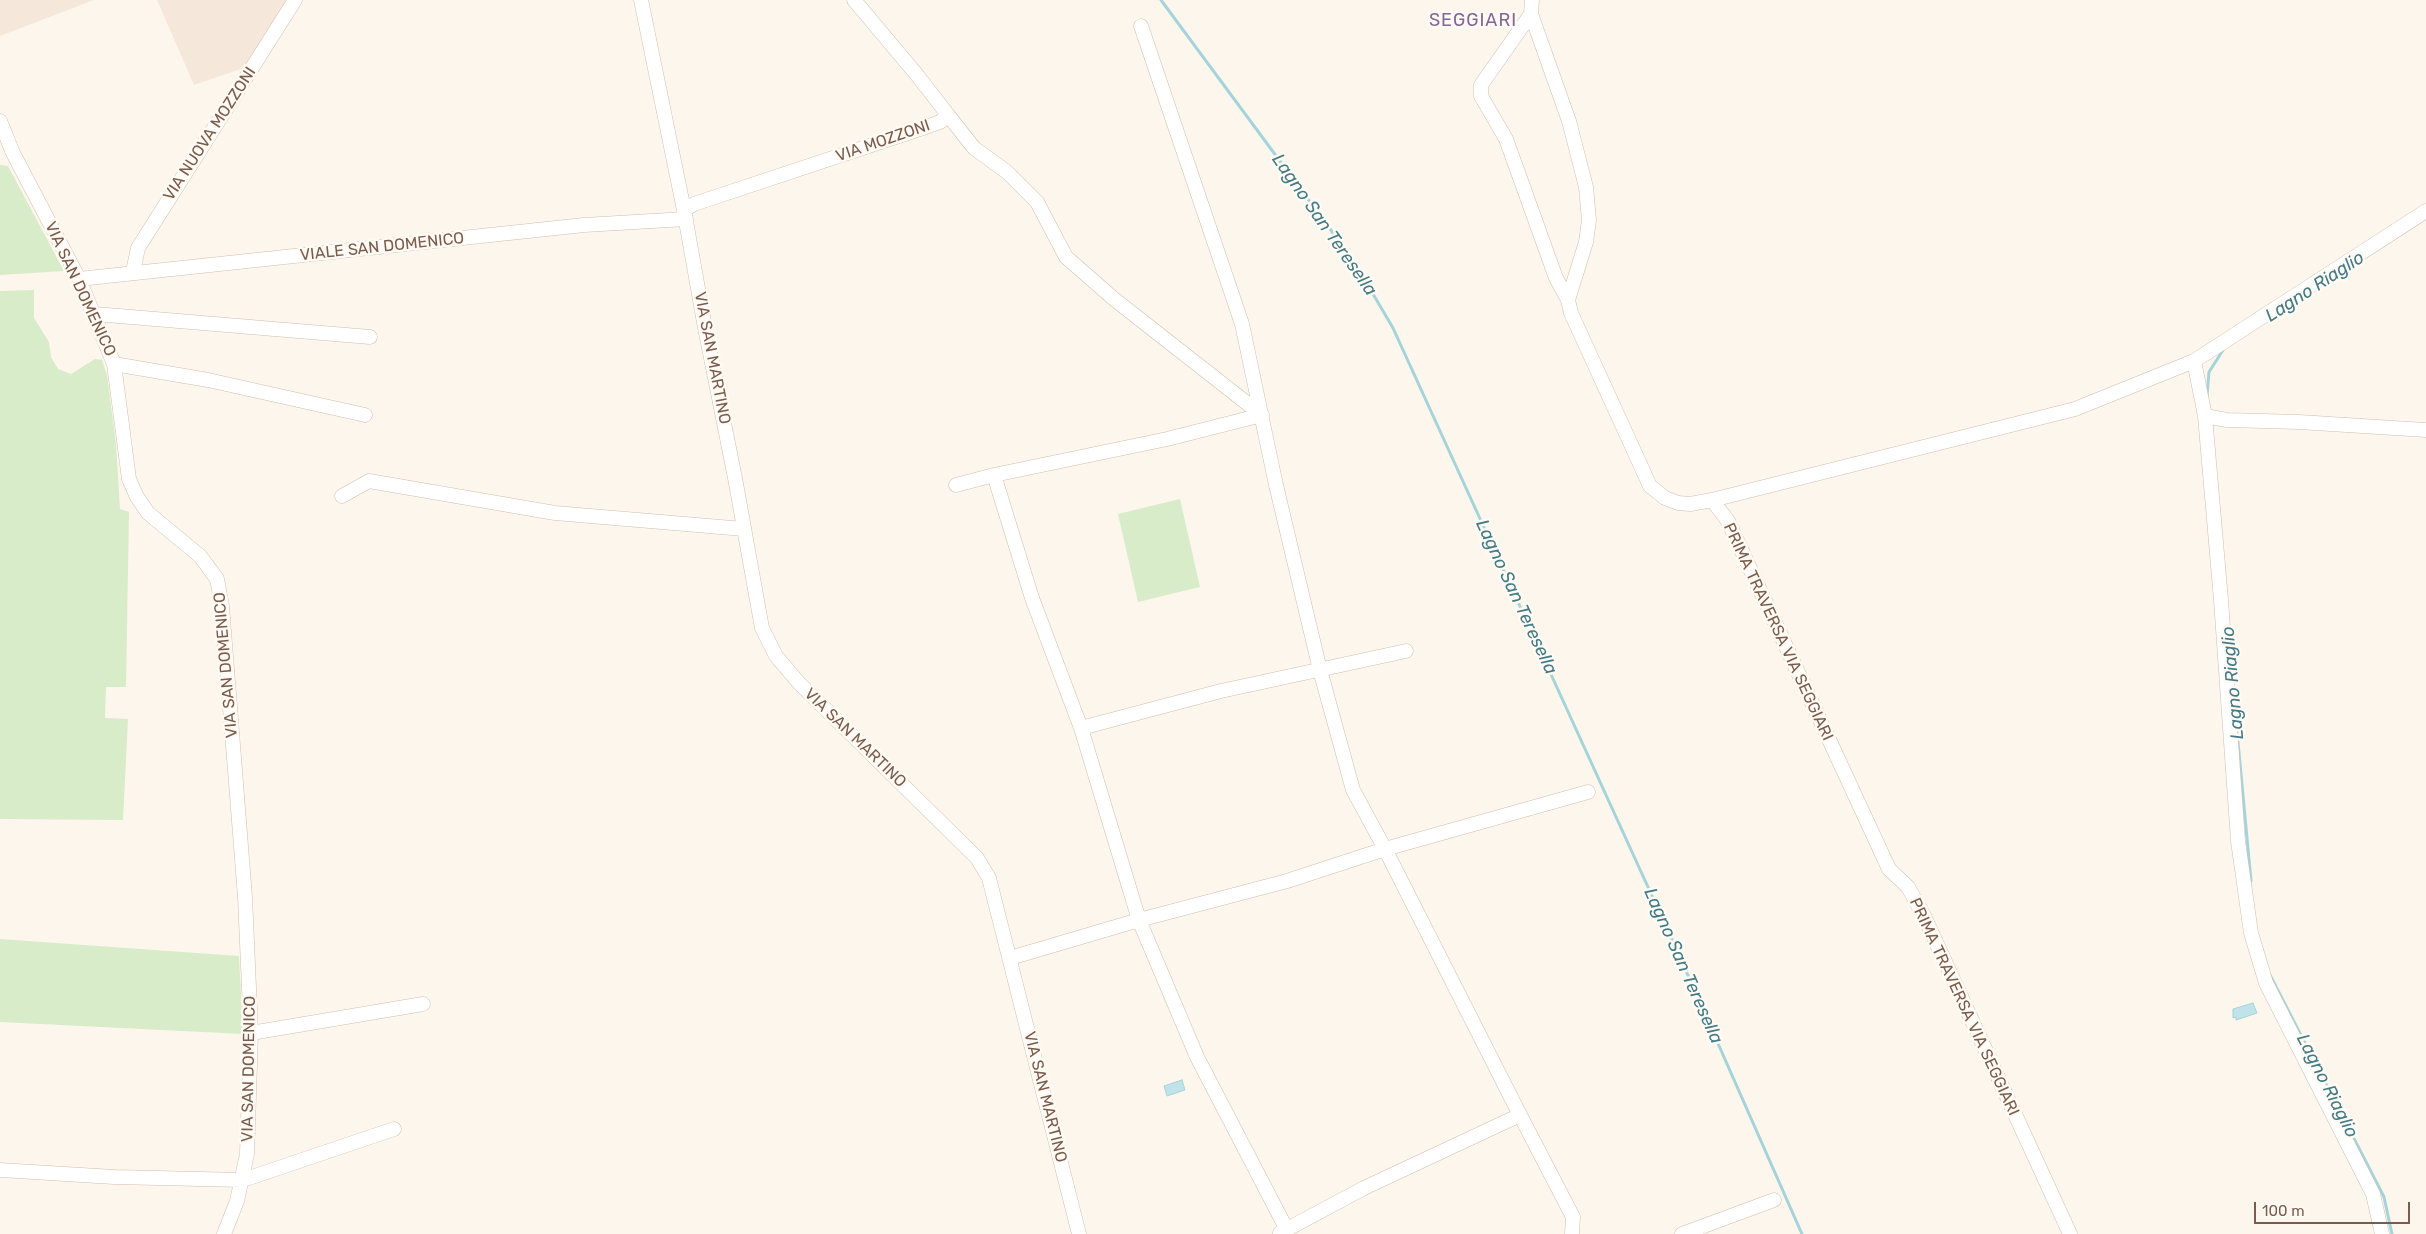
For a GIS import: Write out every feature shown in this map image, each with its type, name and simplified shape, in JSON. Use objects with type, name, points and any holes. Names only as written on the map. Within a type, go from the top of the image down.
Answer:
[{"type":"street","name":"VIA NUOVA MOZZONI","points":[[133,272],[138,248],[295,0]]},
{"type":"street","name":"VIA SAN MARTINO","points":[[641,0],[685,215],[762,628],[776,656],[799,683],[978,858],[989,878],[1079,1234]]},
{"type":"street","name":"VIA MOZZONI","points":[[685,215],[694,204],[923,128],[940,122],[948,115],[917,74],[854,0]]},
{"type":"street","points":[[1532,7],[1569,121],[1586,187],[1589,220],[1586,242],[1568,300]]},
{"type":"street","points":[[1532,7],[1481,85],[1481,96],[1506,139],[1556,278],[1568,300],[1571,313],[1650,486],[1665,498],[1678,503],[1690,504],[1712,500],[2075,409],[2194,361],[2426,210]]},
{"type":"street","points":[[1141,26],[1242,324],[1320,670],[1352,790],[1385,849],[1573,1217],[1572,1234]]},
{"type":"street","points":[[948,115],[974,148],[1007,172],[1037,202],[1066,257],[1114,298],[1262,415]]},
{"type":"street","name":"VIA SAN DOMENICO","points":[[0,121],[7,152],[79,279],[114,364],[129,479],[137,497],[148,513],[200,556],[217,579],[222,606],[245,897],[251,1033],[249,1126],[243,1180],[224,1234]]},
{"type":"street","name":"VIALE SAN DOMENICO","points":[[79,279],[685,215]]},
{"type":"street","points":[[95,314],[370,337]]},
{"type":"street","points":[[2194,361],[2204,416],[2221,600],[2238,841],[2251,933],[2266,983],[2373,1194],[2382,1234]]},
{"type":"street","points":[[114,364],[208,380],[365,415]]},
{"type":"street","points":[[956,485],[994,475],[1168,439],[1262,415]]},
{"type":"street","points":[[2204,416],[2227,420],[2299,422],[2426,430]]},
{"type":"street","points":[[994,475],[1032,598],[1081,728],[1139,920],[1197,1057],[1283,1232],[1364,1188],[1520,1115]]},
{"type":"street","points":[[342,496],[358,485],[369,481],[555,513],[744,530]]},
{"type":"street","name":"PRIMA TRAVERSA VIA SEGGIARI","points":[[1712,500],[1728,521],[1889,869],[1908,887],[1924,916],[2070,1234]]},
{"type":"street","points":[[1081,728],[1221,691],[1406,651]]},
{"type":"street","points":[[1010,958],[1139,920],[1287,881],[1385,849],[1588,792]]},
{"type":"street","points":[[251,1033],[423,1004]]},
{"type":"street","points":[[0,1170],[114,1177],[243,1180],[394,1129]]},
{"type":"street","points":[[1682,1234],[1774,1200]]},
{"type":"shaded area","points":[[0,0],[94,0],[0,36]]},
{"type":"shaded area","points":[[157,0],[303,0],[264,61],[194,85]]},
{"type":"green space","points":[[0,165],[8,166],[64,271],[0,275]]},
{"type":"green space","points":[[34,290],[34,318],[49,342],[51,357],[58,369],[71,374],[95,359],[102,360],[107,375],[116,444],[120,509],[129,512],[126,687],[106,687],[105,718],[128,719],[123,820],[0,819],[0,291]]},
{"type":"green space","points":[[1180,499],[1200,587],[1138,602],[1118,514]]},
{"type":"green space","points":[[0,939],[239,956],[243,1034],[0,1022]]},
{"type":"water","points":[[2253,1003],[2257,1013],[2236,1020],[2236,1017],[2233,1018],[2233,1009]]},
{"type":"water","points":[[1182,1080],[1185,1090],[1167,1096],[1164,1086]]},
{"type":"waterway","name":"Lagno San Teresella","points":[[1161,0],[1353,260],[1393,328],[1679,955],[1802,1234]]},
{"type":"waterway","name":"Lagno Riaglio","points":[[2207,396],[2209,372],[2225,347]]},
{"type":"waterway","name":"Lagno Riaglio","points":[[2236,721],[2251,881]]},
{"type":"waterway","name":"Lagno Riaglio","points":[[2270,975],[2384,1197],[2392,1234]]},
{"type":"district","name":"SEGGIARI","points":[[1473,21]]}]
